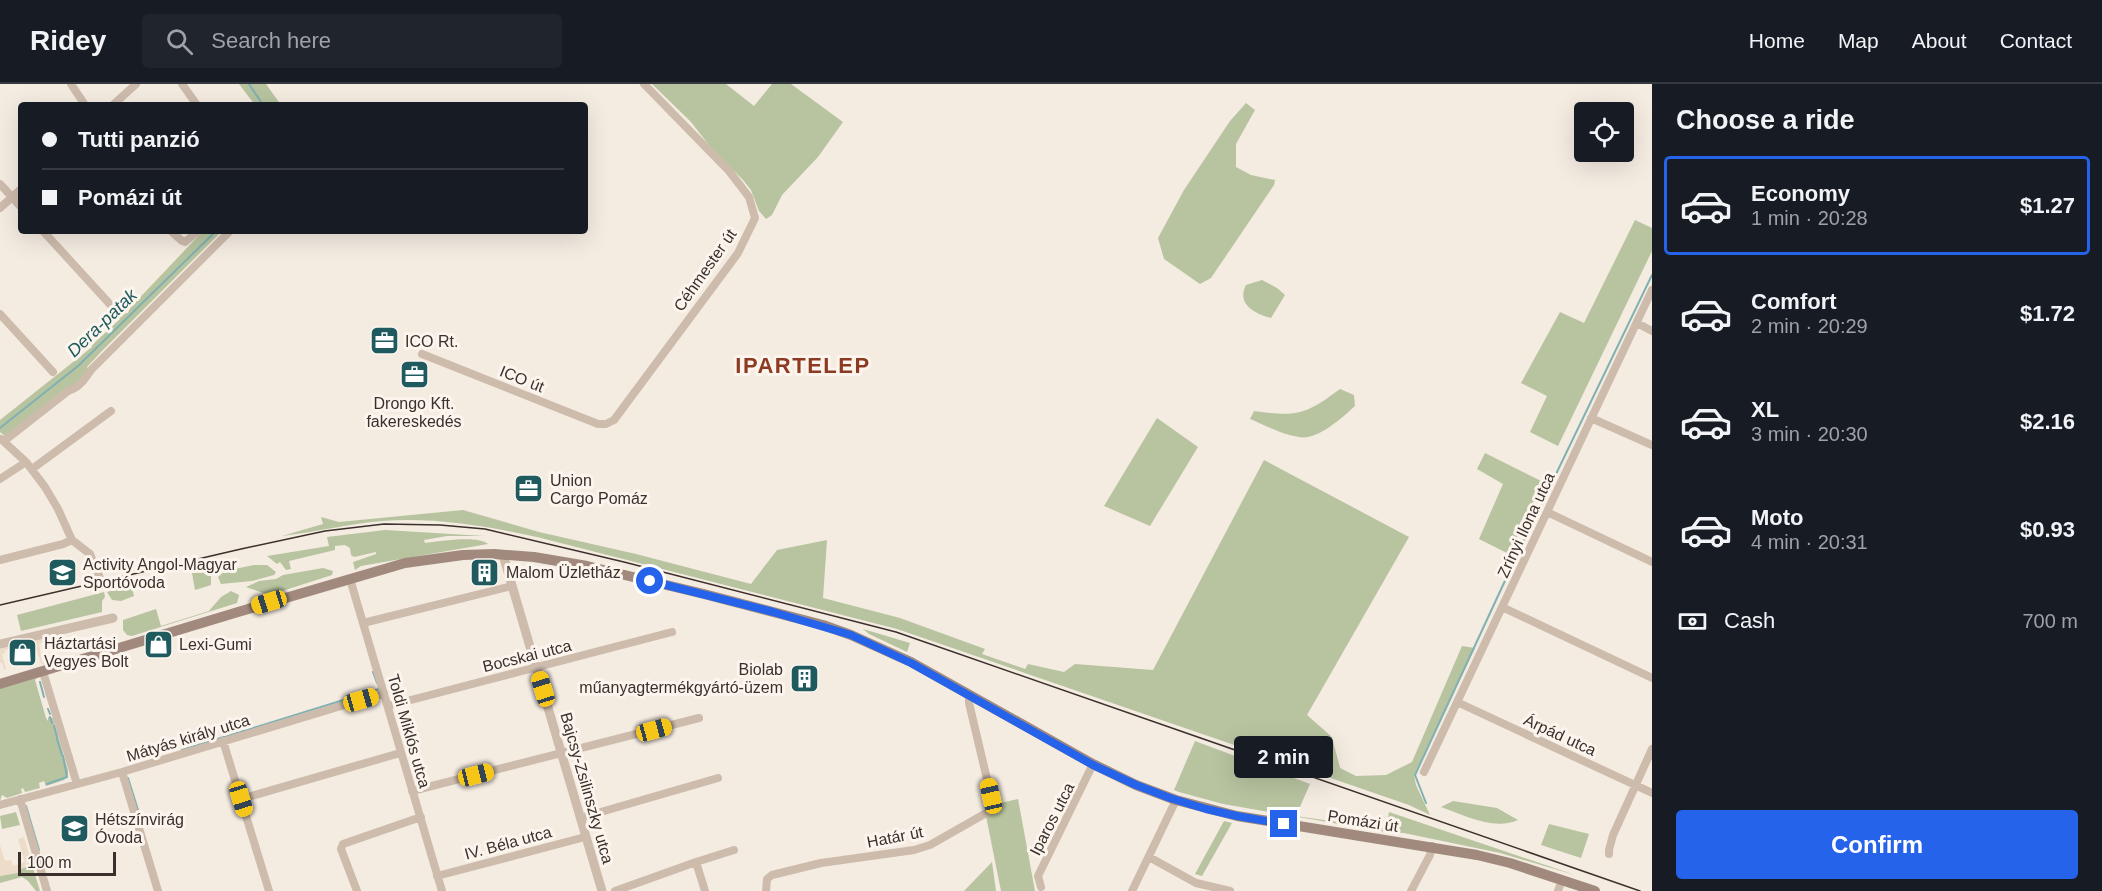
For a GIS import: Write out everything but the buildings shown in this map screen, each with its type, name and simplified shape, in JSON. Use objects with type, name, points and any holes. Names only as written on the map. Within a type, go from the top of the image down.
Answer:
[{"type":"main road","name":"Pomázi út","points":[[0,684],[413,562],[463,555],[534,556],[587,566],[823,625],[879,646],[1093,765],[1176,800],[1237,816],[1432,846],[1510,863],[1595,891]]},
{"type":"street","points":[[71,84],[83,102]]},
{"type":"street","points":[[116,102],[136,84]]},
{"type":"street","points":[[182,84],[195,102]]},
{"type":"street","name":"Céhmester út","points":[[614,420],[738,253],[754,218],[749,197],[729,171],[644,84]]},
{"type":"street","points":[[0,184],[18,204]]},
{"type":"street","points":[[0,208],[18,192]]},
{"type":"street","points":[[46,234],[118,314]]},
{"type":"street","points":[[174,234],[182,242],[194,234]]},
{"type":"street","points":[[100,578],[90,554],[72,540],[45,487],[26,462],[2,439],[85,380],[91,370],[227,234]]},
{"type":"street","name":"Zrínyi Ilona utca","points":[[1424,772],[1652,290]]},
{"type":"street","points":[[0,314],[52,372]]},
{"type":"street","points":[[1636,323],[1652,331]]},
{"type":"street","name":"ICO út","points":[[422,354],[597,424],[606,424],[614,420]]},
{"type":"street","points":[[32,469],[111,411]]},
{"type":"street","points":[[1591,418],[1652,446]]},
{"type":"street","points":[[0,479],[26,462]]},
{"type":"street","points":[[1547,512],[1652,562]]},
{"type":"street","points":[[0,560],[72,540]]},
{"type":"street","name":"Bajcsy-Zsilinszky utca","points":[[503,555],[602,891]]},
{"type":"street","name":"Toldi Miklós utca","points":[[350,579],[442,891]]},
{"type":"street","points":[[363,623],[512,585]]},
{"type":"street","points":[[1502,607],[1652,678]]},
{"type":"street","points":[[0,644],[113,618]]},
{"type":"street","name":"Bocskai utca","points":[[388,706],[672,632]]},
{"type":"street","points":[[43,672],[77,784]]},
{"type":"street","name":"Mátyás király utca","points":[[0,805],[122,772],[384,693]]},
{"type":"street","name":"Határ út","points":[[766,891],[767,879],[772,875],[822,863],[914,850],[930,845],[988,812],[991,796],[969,695]]},
{"type":"street","name":"Árpád utca","points":[[1457,702],[1652,793]]},
{"type":"street","points":[[412,791],[699,718]]},
{"type":"street","points":[[224,741],[268,891]]},
{"type":"street","points":[[1609,854],[1610,845],[1652,748]]},
{"type":"street","points":[[241,799],[400,753]]},
{"type":"street","name":"Iparos utca","points":[[1041,887],[1038,876],[1093,765]]},
{"type":"street","points":[[122,772],[158,891]]},
{"type":"street","points":[[580,818],[718,778]]},
{"type":"street","points":[[20,799],[47,891]]},
{"type":"street","points":[[1132,891],[1176,800]]},
{"type":"street","points":[[357,891],[342,849],[343,844],[421,817]]},
{"type":"street","name":"IV. Béla utca","points":[[437,876],[585,837]]},
{"type":"street","points":[[1411,891],[1432,846]]},
{"type":"street","points":[[615,891],[734,850]]},
{"type":"street","points":[[1149,857],[1196,883],[1230,891]]},
{"type":"street","points":[[696,862],[705,891]]},
{"type":"street","points":[[1558,891],[1563,880]]},
{"type":"green space","points":[[239,84],[266,84],[279,102],[253,102]]},
{"type":"green space","points":[[652,84],[726,84],[754,106],[772,84],[791,84],[843,122],[818,157],[782,195],[772,215],[766,219],[759,211],[751,190],[743,180],[712,149],[691,122]]},
{"type":"green space","points":[[1246,103],[1255,110],[1236,144],[1236,167],[1251,175],[1275,180],[1274,185],[1211,278],[1200,284],[1164,259],[1158,238],[1184,190],[1230,121]]},
{"type":"green space","points":[[1635,220],[1652,228],[1652,251],[1558,446],[1530,432],[1547,396],[1521,383],[1560,312],[1584,323]]},
{"type":"green space","points":[[200,234],[219,234],[102,351],[87,367],[89,371],[83,378],[6,437],[0,432],[0,420],[92,347],[120,319],[118,317],[128,313],[130,308]]},
{"type":"green space","points":[[1262,280],[1285,295],[1271,318],[1253,311],[1243,298],[1246,285]]},
{"type":"green space","points":[[1340,389],[1354,395],[1355,406],[1329,427],[1314,435],[1293,436],[1250,419],[1254,411],[1291,414],[1309,409]]},
{"type":"green space","points":[[1157,418],[1198,447],[1150,526],[1104,506]]},
{"type":"green space","points":[[1485,453],[1543,482],[1509,554],[1479,539],[1503,484],[1477,469]]},
{"type":"green space","points":[[1264,460],[1409,537],[1307,715],[1332,737],[1340,768],[1356,776],[1386,775],[1412,762],[1462,646],[1475,648],[1414,775],[1416,785],[1430,815],[1409,805],[897,629],[537,537],[460,523],[421,520],[369,522],[282,536],[323,524],[321,517],[339,522],[463,510],[539,532],[751,584],[777,550],[827,540],[823,598],[900,618],[985,649],[982,654],[1025,669],[1028,664],[1064,672],[1075,664],[1153,670]]},
{"type":"green space","points":[[385,530],[484,536],[447,536],[424,540],[425,543],[467,539],[488,544],[361,566],[355,570],[353,562],[376,554],[376,552],[354,557],[351,555],[350,548],[345,545],[335,546],[335,550],[289,561],[291,569],[286,570],[280,562],[277,564],[267,556],[329,546],[327,537]]},
{"type":"green space","points":[[254,565],[267,565],[276,572],[274,575],[252,581],[221,584],[218,577],[225,571]]},
{"type":"green space","points":[[323,568],[333,571],[332,575],[273,594],[246,587],[283,575]]},
{"type":"green space","points":[[201,570],[211,576],[211,585],[195,590],[192,573]]},
{"type":"green space","points":[[131,585],[134,596],[121,601],[112,600],[107,592]]},
{"type":"green space","points":[[231,591],[239,595],[237,603],[132,636],[127,635],[123,630],[123,620],[156,609],[161,626],[209,611],[221,597]]},
{"type":"green space","points":[[104,592],[102,612],[21,631],[17,615]]},
{"type":"green space","points":[[863,629],[910,643],[907,652],[869,634]]},
{"type":"green space","points":[[37,678],[35,680],[46,718],[48,721],[48,717],[53,718],[68,776],[64,780],[46,786],[44,781],[39,783],[40,788],[25,792],[23,788],[22,793],[7,798],[2,795],[0,801],[0,689]]},
{"type":"green space","points":[[1195,741],[1310,784],[1296,816],[1386,829],[1389,812],[1575,875],[1500,853],[1404,833],[1386,832],[1223,804],[1179,792],[1174,790]]},
{"type":"green space","points":[[1018,799],[1035,891],[1001,891],[986,816],[997,811],[996,804]]},
{"type":"green space","points":[[1453,801],[1497,808],[1518,820],[1509,823],[1489,823],[1441,807]]},
{"type":"green space","points":[[16,812],[20,825],[2,829],[0,816]]},
{"type":"green space","points":[[1224,821],[1232,823],[1202,876],[1195,874]]},
{"type":"green space","points":[[1549,824],[1589,834],[1581,858],[1541,845]]},
{"type":"green space","points":[[992,862],[996,891],[964,891]]},
{"type":"green space","points":[[32,865],[40,891],[36,891],[22,877],[0,883],[0,876]]},
{"type":"shaded area","points":[[53,636],[53,639],[39,644],[42,662],[52,664],[45,666],[41,663],[34,643],[5,650],[2,654],[6,669],[4,670],[0,663],[0,649]]},
{"type":"shaded area","points":[[24,837],[32,865],[20,869],[18,873],[0,876],[0,845],[5,861],[11,860],[13,866],[25,862],[18,839]]},
{"type":"waterway","name":"Dera-patak","points":[[249,84],[261,102]]},
{"type":"waterway","name":"Dera-patak","points":[[0,428],[78,366],[213,234]]},
{"type":"waterway","points":[[1426,803],[1415,775],[1516,557],[1652,275]]},
{"type":"waterway","points":[[373,672],[377,683]]},
{"type":"waterway","points":[[40,682],[44,697]]},
{"type":"waterway","points":[[182,750],[379,689]]},
{"type":"waterway","points":[[48,709],[50,714]]},
{"type":"waterway","points":[[50,717],[52,723]]},
{"type":"waterway","points":[[54,726],[57,737]]},
{"type":"waterway","points":[[57,739],[62,755]]},
{"type":"waterway","points":[[47,784],[67,777],[63,756]]},
{"type":"waterway","points":[[128,778],[138,810]]},
{"type":"waterway","points":[[26,806],[39,850]]},
{"type":"waterway","points":[[1389,831],[1391,827]]},
{"type":"tram line","points":[[0,605],[325,531],[384,524],[485,529],[896,632],[1640,891]]},
{"type":"place","name":"ICO Rt.","points":[[384,341]]},
{"type":"place","name":"Drongo Kft. fakereskedés","points":[[414,375]]},
{"type":"place","name":"Union Cargo Pomáz","points":[[529,489]]},
{"type":"place","name":"Malom Üzletház","points":[[485,572]]},
{"type":"place","name":"Activity Angol-Magyar Sportóvoda","points":[[62,573]]},
{"type":"place","name":"Lexi-Gumi","points":[[158,644]]},
{"type":"place","name":"Háztartási Vegyes Bolt","points":[[23,652]]},
{"type":"place","name":"Biolab műanyagtermékgyártó-üzem","points":[[804,678]]},
{"type":"place","name":"Hétszínvirág Óvoda","points":[[74,828]]},
{"type":"district","name":"IPARTELEP","points":[[803,365]]},
{"type":"route","points":[[650,581],[823,625],[851,635],[879,646],[1060,744],[1093,765],[1136,785],[1206,809],[1284,824]]}]
